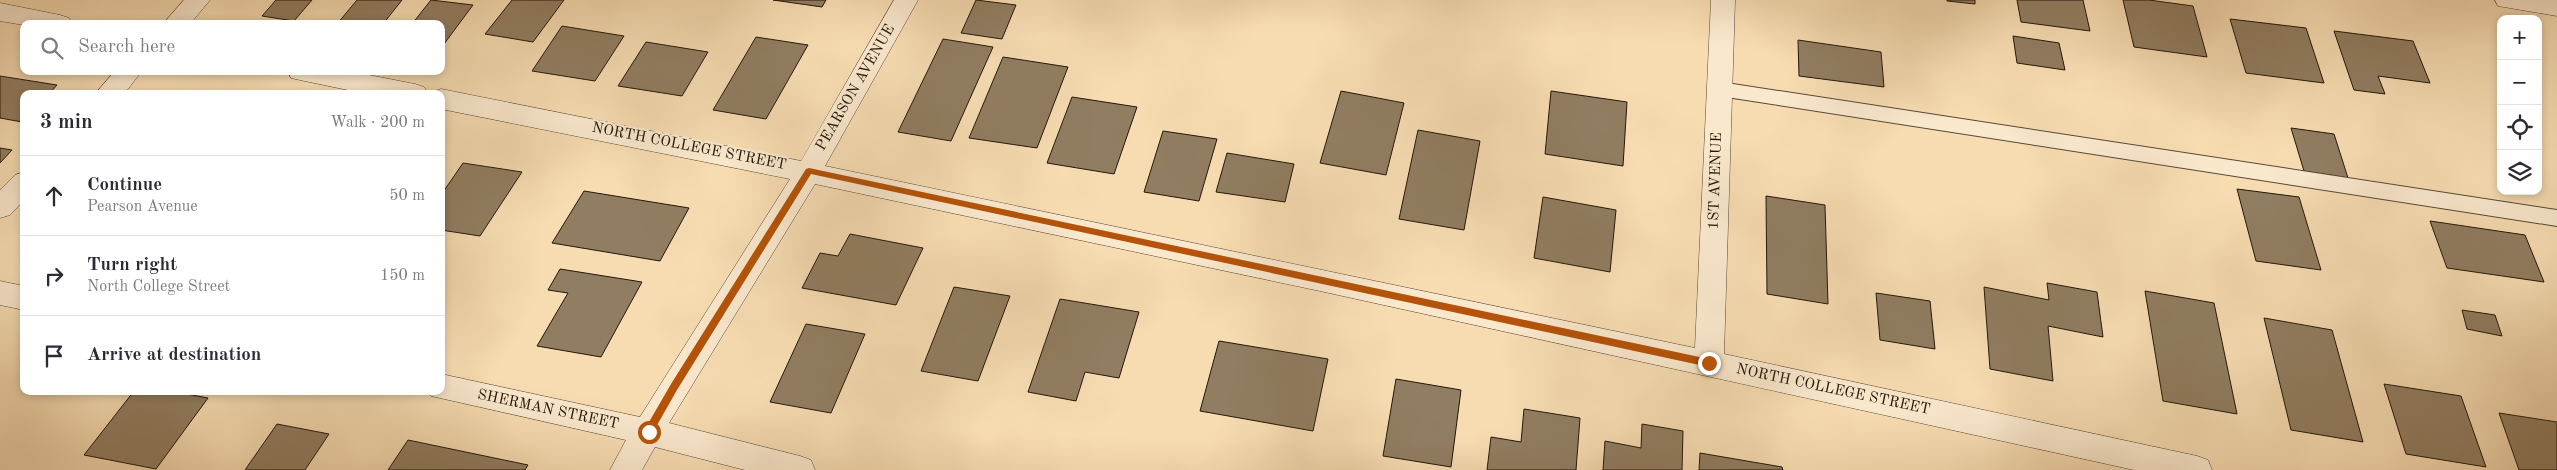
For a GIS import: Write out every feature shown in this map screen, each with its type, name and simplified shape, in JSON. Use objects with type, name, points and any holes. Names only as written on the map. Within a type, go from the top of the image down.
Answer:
[{"type":"street","points":[[179,20],[198,0]]},
{"type":"street","name":"PEARSON AVENUE","points":[[625,470],[674,387],[809,171],[906,0]]},
{"type":"street","name":"1ST AVENUE","points":[[1709,363],[1723,0]]},
{"type":"street","points":[[2507,0],[2557,7]]},
{"type":"street","points":[[0,12],[40,20]]},
{"type":"street","points":[[112,90],[126,75]]},
{"type":"street","points":[[320,75],[395,90]]},
{"type":"street","name":"NORTH COLLEGE STREET","points":[[445,100],[809,171],[1709,363],[2197,470]]},
{"type":"street","points":[[0,207],[20,186]]},
{"type":"street","points":[[0,293],[20,297]]},
{"type":"street","name":"SHERMAN STREET","points":[[445,388],[649,432],[800,470]]},
{"type":"lane","points":[[1720,89],[2557,218]]},
{"type":"building","points":[[276,0],[312,0],[295,20],[262,16]]},
{"type":"building","points":[[357,0],[402,0],[386,20],[340,20]]},
{"type":"building","points":[[431,0],[473,5],[445,43],[445,20],[415,20]]},
{"type":"building","points":[[512,0],[564,0],[533,42],[485,34]]},
{"type":"building","points":[[773,0],[826,0],[822,7]]},
{"type":"building","points":[[976,0],[1016,5],[1002,39],[961,33]]},
{"type":"building","points":[[1975,0],[1975,4],[1947,1]]},
{"type":"building","points":[[2017,0],[2083,0],[2090,31],[2021,22]]},
{"type":"building","points":[[2123,0],[2149,0],[2193,6],[2207,57],[2134,47]]},
{"type":"building","points":[[2230,19],[2306,28],[2324,83],[2246,73]]},
{"type":"building","points":[[562,26],[624,36],[595,81],[532,71]]},
{"type":"building","points":[[2334,31],[2413,41],[2430,83],[2378,76],[2385,94],[2354,90]]},
{"type":"building","points":[[2013,36],[2059,43],[2065,70],[2017,63]]},
{"type":"building","points":[[756,37],[808,45],[766,119],[713,110]]},
{"type":"building","points":[[943,39],[993,47],[951,141],[898,132]]},
{"type":"building","points":[[1798,40],[1881,52],[1884,87],[1799,76]]},
{"type":"building","points":[[646,42],[708,52],[682,96],[618,86]]},
{"type":"building","points":[[1003,57],[1068,67],[1037,148],[969,138]]},
{"type":"building","points":[[0,76],[57,85],[53,90],[20,90],[20,122],[0,118]]},
{"type":"building","points":[[1341,91],[1404,103],[1386,175],[1320,163]]},
{"type":"building","points":[[1551,91],[1627,102],[1623,166],[1545,154]]},
{"type":"building","points":[[1072,97],[1137,107],[1114,174],[1047,163]]},
{"type":"building","points":[[2291,128],[2334,134],[2348,178],[2304,171]]},
{"type":"building","points":[[1418,130],[1480,141],[1464,230],[1399,219]]},
{"type":"building","points":[[1163,131],[1217,139],[1199,201],[1144,192]]},
{"type":"building","points":[[0,148],[12,150],[0,163]]},
{"type":"building","points":[[1227,153],[1294,164],[1285,202],[1216,192]]},
{"type":"building","points":[[463,163],[522,172],[480,236],[445,231],[445,189]]},
{"type":"building","points":[[2237,189],[2299,197],[2321,270],[2256,261]]},
{"type":"building","points":[[584,191],[689,208],[660,261],[552,243]]},
{"type":"building","points":[[1766,196],[1825,205],[1828,304],[1767,294]]},
{"type":"building","points":[[1543,197],[1616,210],[1610,272],[1534,258]]},
{"type":"building","points":[[2430,221],[2525,235],[2544,282],[2447,268]]},
{"type":"building","points":[[850,234],[923,248],[896,305],[802,288],[820,253],[838,256]]},
{"type":"building","points":[[560,269],[642,282],[601,357],[537,346],[568,293],[548,290]]},
{"type":"building","points":[[2047,283],[2097,292],[2103,337],[2048,326],[2053,381],[1990,369],[1984,287],[2049,300]]},
{"type":"building","points":[[954,287],[1010,296],[978,381],[921,371]]},
{"type":"building","points":[[2145,291],[2214,303],[2237,414],[2163,401]]},
{"type":"building","points":[[1876,293],[1930,301],[1935,349],[1880,340]]},
{"type":"building","points":[[1060,299],[1139,312],[1119,378],[1085,372],[1076,401],[1028,392]]},
{"type":"building","points":[[2462,310],[2495,315],[2502,336],[2467,329]]},
{"type":"building","points":[[2264,318],[2332,330],[2363,442],[2291,430]]},
{"type":"building","points":[[806,324],[865,334],[831,413],[770,402]]},
{"type":"building","points":[[1219,341],[1328,359],[1313,431],[1200,411]]},
{"type":"building","points":[[1396,379],[1461,390],[1451,467],[1383,456]]},
{"type":"building","points":[[2384,384],[2461,396],[2486,467],[2406,454]]},
{"type":"building","points":[[131,395],[192,395],[208,398],[156,469],[84,455]]},
{"type":"building","points":[[1524,409],[1580,418],[1576,470],[1487,470],[1491,437],[1521,442]]},
{"type":"building","points":[[2499,413],[2557,422],[2557,470],[2519,470]]},
{"type":"building","points":[[277,424],[329,434],[305,470],[245,470]]},
{"type":"building","points":[[1642,424],[1683,431],[1682,470],[1603,470],[1605,441],[1641,448]]},
{"type":"building","points":[[408,440],[528,465],[525,470],[388,470]]},
{"type":"building","points":[[1700,453],[1782,467],[1783,470],[1699,470]]},
{"type":"route","points":[[649,432],[674,387],[809,171],[1709,363]]}]
